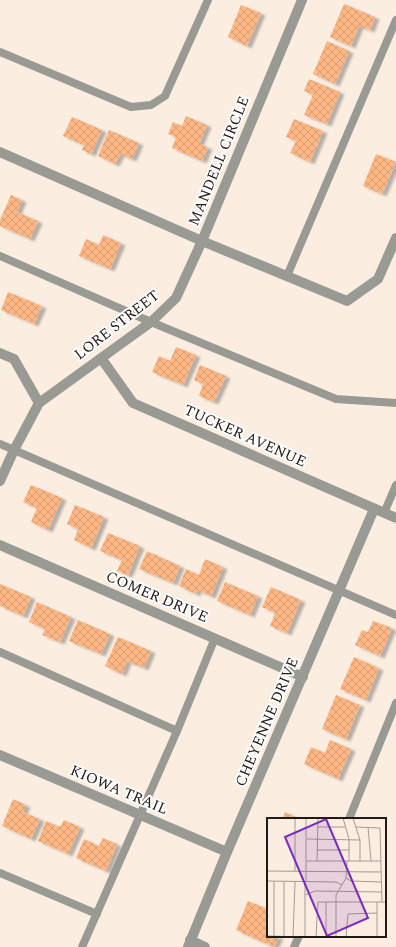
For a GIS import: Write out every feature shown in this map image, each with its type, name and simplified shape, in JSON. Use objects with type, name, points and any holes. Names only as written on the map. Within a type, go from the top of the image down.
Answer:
[{"type":"street","name":"MANDELL CIRCLE","points":[[0,152],[202,241],[302,0]]},
{"type":"street","points":[[202,241],[347,301],[378,279],[396,238]]},
{"type":"street","name":"LORE STREET","points":[[0,481],[39,402],[151,322],[176,298],[202,241]]},
{"type":"street","points":[[0,353],[14,359],[39,402]]},
{"type":"street","name":"TUCKER AVENUE","points":[[101,358],[133,403],[396,518]]},
{"type":"street","name":"CHEYENNE DRIVE","points":[[189,944],[338,590],[374,509]]},
{"type":"street","name":"COMER DRIVE","points":[[0,545],[303,676]]},
{"type":"street","name":"KIOWA TRAIL","points":[[0,755],[227,852]]},
{"type":"street","points":[[189,944],[205,947]]},
{"type":"lane","points":[[0,52],[131,106],[151,105],[165,96],[208,0]]},
{"type":"lane","points":[[287,276],[396,20]]},
{"type":"lane","points":[[0,256],[151,322],[336,399],[396,403]]},
{"type":"lane","points":[[0,444],[396,616]]},
{"type":"lane","points":[[384,513],[396,485]]},
{"type":"lane","points":[[82,947],[177,731],[215,638]]},
{"type":"lane","points":[[0,652],[177,731]]},
{"type":"lane","points":[[349,818],[396,703]]},
{"type":"lane","points":[[0,873],[96,914]]},
{"type":"lane","points":[[294,947],[299,937]]},
{"type":"building","points":[[344,4],[375,17],[370,30],[359,26],[351,46],[330,37]]},
{"type":"building","points":[[241,5],[261,13],[247,46],[228,37]]},
{"type":"building","points":[[327,41],[349,51],[335,84],[313,74]]},
{"type":"building","points":[[309,79],[340,92],[327,124],[304,115],[313,95],[304,91]]},
{"type":"building","points":[[186,116],[207,125],[199,144],[208,147],[202,161],[172,148],[176,137],[168,134],[173,122],[182,126]]},
{"type":"building","points":[[72,117],[102,130],[91,154],[82,150],[84,145],[63,136]]},
{"type":"building","points":[[294,119],[323,131],[310,162],[290,153],[296,141],[286,137]]},
{"type":"building","points":[[109,130],[139,143],[132,159],[120,154],[115,164],[98,156]]},
{"type":"building","points":[[376,154],[396,162],[382,194],[363,186]]},
{"type":"building","points":[[11,195],[22,200],[17,212],[38,221],[30,239],[0,226],[0,220]]},
{"type":"building","points":[[103,235],[121,243],[110,269],[79,256],[86,239],[99,245]]},
{"type":"building","points":[[8,292],[42,306],[34,324],[1,310]]},
{"type":"building","points":[[176,347],[196,355],[183,385],[152,372],[159,356],[170,361]]},
{"type":"building","points":[[200,365],[226,376],[214,402],[199,396],[203,384],[194,380]]},
{"type":"building","points":[[31,485],[62,498],[48,530],[31,522],[37,508],[23,502]]},
{"type":"building","points":[[75,505],[104,517],[91,548],[74,540],[78,529],[67,524]]},
{"type":"building","points":[[108,533],[140,546],[128,575],[117,571],[122,560],[100,551]]},
{"type":"building","points":[[147,551],[180,566],[173,583],[139,569]]},
{"type":"building","points":[[205,559],[223,567],[211,596],[197,590],[196,594],[179,586],[186,569],[199,575]]},
{"type":"building","points":[[225,582],[258,596],[250,615],[217,601]]},
{"type":"building","points":[[0,584],[31,597],[23,616],[0,606]]},
{"type":"building","points":[[271,587],[301,600],[287,633],[270,626],[275,613],[262,607]]},
{"type":"building","points":[[37,602],[71,617],[60,642],[42,635],[45,629],[29,622]]},
{"type":"building","points":[[78,620],[110,634],[101,654],[69,641]]},
{"type":"building","points":[[373,621],[392,628],[380,656],[355,645],[362,630],[368,632]]},
{"type":"building","points":[[118,637],[151,651],[144,668],[127,661],[122,674],[105,666]]},
{"type":"building","points":[[354,657],[379,668],[366,700],[340,689]]},
{"type":"building","points":[[336,695],[360,705],[346,739],[322,729]]},
{"type":"building","points":[[330,740],[351,749],[338,779],[304,764],[311,747],[325,753]]},
{"type":"building","points":[[13,799],[26,805],[23,812],[40,819],[31,839],[2,826]]},
{"type":"building","points":[[285,812],[299,818],[282,818]]},
{"type":"building","points":[[64,820],[80,827],[68,854],[38,841],[46,821],[60,827]]},
{"type":"building","points":[[103,838],[117,844],[106,871],[76,858],[84,839],[99,846]]},
{"type":"building","points":[[248,901],[267,909],[267,922],[265,927],[267,928],[267,937],[279,937],[274,947],[236,930]]}]
